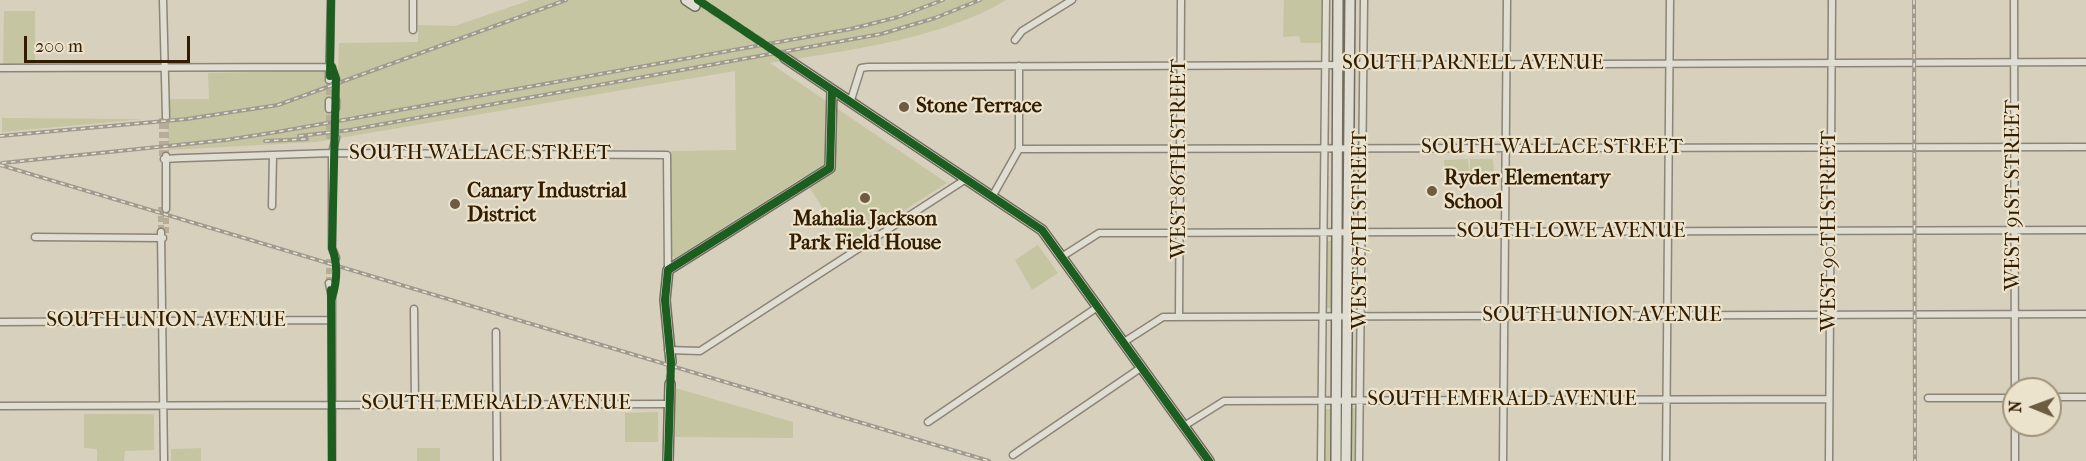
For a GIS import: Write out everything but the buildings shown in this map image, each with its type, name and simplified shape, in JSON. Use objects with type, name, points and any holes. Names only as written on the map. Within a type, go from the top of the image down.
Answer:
[{"type":"street","points":[[163,0],[164,117]]},
{"type":"street","points":[[331,0],[332,80]]},
{"type":"street","points":[[413,0],[413,30]]},
{"type":"street","points":[[1015,40],[1022,31],[1072,0]]},
{"type":"street","name":"WEST 86TH STREET","points":[[1179,317],[1181,0]]},
{"type":"street","name":"WEST 87TH STREET","points":[[1321,461],[1326,0]]},
{"type":"street","name":"WEST 87TH STREET","points":[[1336,461],[1338,0]]},
{"type":"street","name":"WEST 87TH STREET","points":[[1346,461],[1350,0]]},
{"type":"street","name":"WEST 87TH STREET","points":[[1359,461],[1364,0]]},
{"type":"street","points":[[1503,461],[1508,0]]},
{"type":"street","points":[[1666,461],[1670,0]]},
{"type":"street","name":"WEST 90TH STREET","points":[[1829,461],[1832,0]]},
{"type":"street","name":"WEST 91ST STREET","points":[[2014,0],[2015,377]]},
{"type":"street","points":[[781,59],[1042,230],[1064,256],[1209,461]]},
{"type":"street","name":"SOUTH PARNELL AVENUE","points":[[850,103],[861,68],[2086,62]]},
{"type":"street","points":[[992,197],[1019,149],[1019,66]]},
{"type":"street","points":[[0,68],[332,67]]},
{"type":"street","points":[[832,91],[830,168],[668,270],[665,302],[668,357],[700,351],[966,179]]},
{"type":"street","points":[[332,138],[333,257]]},
{"type":"street","name":"SOUTH WALLACE STREET","points":[[1019,149],[2086,147]]},
{"type":"street","name":"SOUTH WALLACE STREET","points":[[164,205],[164,157],[332,153],[667,154],[668,270]]},
{"type":"street","points":[[272,206],[273,155]]},
{"type":"street","name":"SOUTH LOWE AVENUE","points":[[1064,256],[1099,233],[2086,230]]},
{"type":"street","points":[[35,237],[164,235],[164,461]]},
{"type":"street","points":[[332,284],[332,461]]},
{"type":"street","points":[[928,422],[1099,306]]},
{"type":"street","points":[[414,309],[415,405]]},
{"type":"street","name":"SOUTH UNION AVENUE","points":[[1124,342],[1163,317],[2086,314]]},
{"type":"street","name":"SOUTH UNION AVENUE","points":[[0,322],[332,320]]},
{"type":"street","points":[[496,332],[497,461]]},
{"type":"street","points":[[1013,455],[1142,367]]},
{"type":"street","points":[[668,383],[668,461]]},
{"type":"street","points":[[1928,398],[2002,398]]},
{"type":"street","points":[[2062,398],[2086,398]]},
{"type":"street","name":"SOUTH EMERALD AVENUE","points":[[1184,426],[1220,401],[1829,399]]},
{"type":"street","name":"SOUTH EMERALD AVENUE","points":[[0,406],[668,403]]},
{"type":"street","points":[[2015,437],[2015,461]]},
{"type":"green space","points":[[530,0],[1006,0],[953,25],[923,34],[892,42],[770,63],[947,183],[847,247],[803,177],[675,258],[671,255],[671,151],[736,150],[735,71],[316,142],[168,150],[167,99],[209,99],[208,73],[338,70],[339,43],[418,42],[418,25],[455,26]]},
{"type":"green space","points":[[1284,0],[1323,0],[1323,43],[1301,43],[1299,36],[1283,37]]},
{"type":"green space","points":[[4,11],[35,11],[35,65],[3,65]]},
{"type":"green space","points":[[2,118],[144,119],[2,132]]},
{"type":"green space","points":[[1468,159],[1469,172],[1445,172],[1444,160]]},
{"type":"green space","points":[[1470,159],[1493,159],[1494,171],[1470,172]]},
{"type":"green space","points":[[1327,241],[1333,241],[1332,308],[1326,308]]},
{"type":"green space","points":[[1352,242],[1358,242],[1358,308],[1351,308]]},
{"type":"green space","points":[[1038,245],[1058,273],[1032,290],[1015,260]]},
{"type":"green space","points":[[675,388],[793,422],[793,438],[675,437]]},
{"type":"green space","points":[[1351,408],[1357,408],[1356,461],[1350,461]]},
{"type":"green space","points":[[1325,409],[1331,409],[1330,461],[1324,461]]},
{"type":"green space","points":[[658,412],[658,442],[625,442],[625,413]]},
{"type":"green space","points":[[84,414],[154,414],[154,450],[125,451],[124,461],[97,461],[97,449],[84,448]]},
{"type":"green space","points":[[201,448],[201,461],[171,461],[171,449]]},
{"type":"green space","points":[[417,448],[440,448],[440,461],[417,461]]},
{"type":"tunnel","points":[[699,1],[785,58]]},
{"type":"tunnel","points":[[336,79],[336,100]]},
{"type":"tunnel","points":[[329,80],[329,101]]},
{"type":"tunnel","points":[[336,108],[336,138]]},
{"type":"tunnel","points":[[329,109],[329,139]]},
{"type":"tunnel","points":[[166,117],[166,156]]},
{"type":"tunnel","points":[[162,118],[162,156]]},
{"type":"tunnel","points":[[161,207],[161,232]]},
{"type":"tunnel","points":[[166,209],[166,234]]},
{"type":"tunnel","points":[[329,256],[329,283]]},
{"type":"tunnel","points":[[336,258],[336,285]]},
{"type":"tunnel","points":[[670,384],[671,362]]},
{"type":"railway","points":[[0,136],[187,119],[278,105],[566,0]]},
{"type":"railway","points":[[2,163],[226,140],[277,132],[851,29],[898,17],[943,0]]},
{"type":"railway","points":[[299,136],[350,130],[881,34],[935,18],[980,0]]},
{"type":"railway","points":[[1914,0],[1915,461]]},
{"type":"railway","points":[[265,141],[307,139]]},
{"type":"railway","points":[[0,165],[989,461]]},
{"type":"cycle path","points":[[330,76],[331,0]]},
{"type":"cycle path","points":[[698,0],[1042,230],[1209,461]]},
{"type":"cycle path","points":[[332,67],[336,79],[332,248],[336,273],[332,298]]},
{"type":"cycle path","points":[[668,461],[671,362],[665,300],[668,270],[830,168],[832,91]]},
{"type":"cycle path","points":[[331,290],[332,461]]},
{"type":"place","name":"Stone Terrace","points":[[904,107]]},
{"type":"place","name":"Ryder Elementary School","points":[[1432,191]]},
{"type":"place","name":"Mahalia Jackson Park Field House","points":[[865,198]]},
{"type":"place","name":"Canary Industrial District","points":[[455,204]]}]
